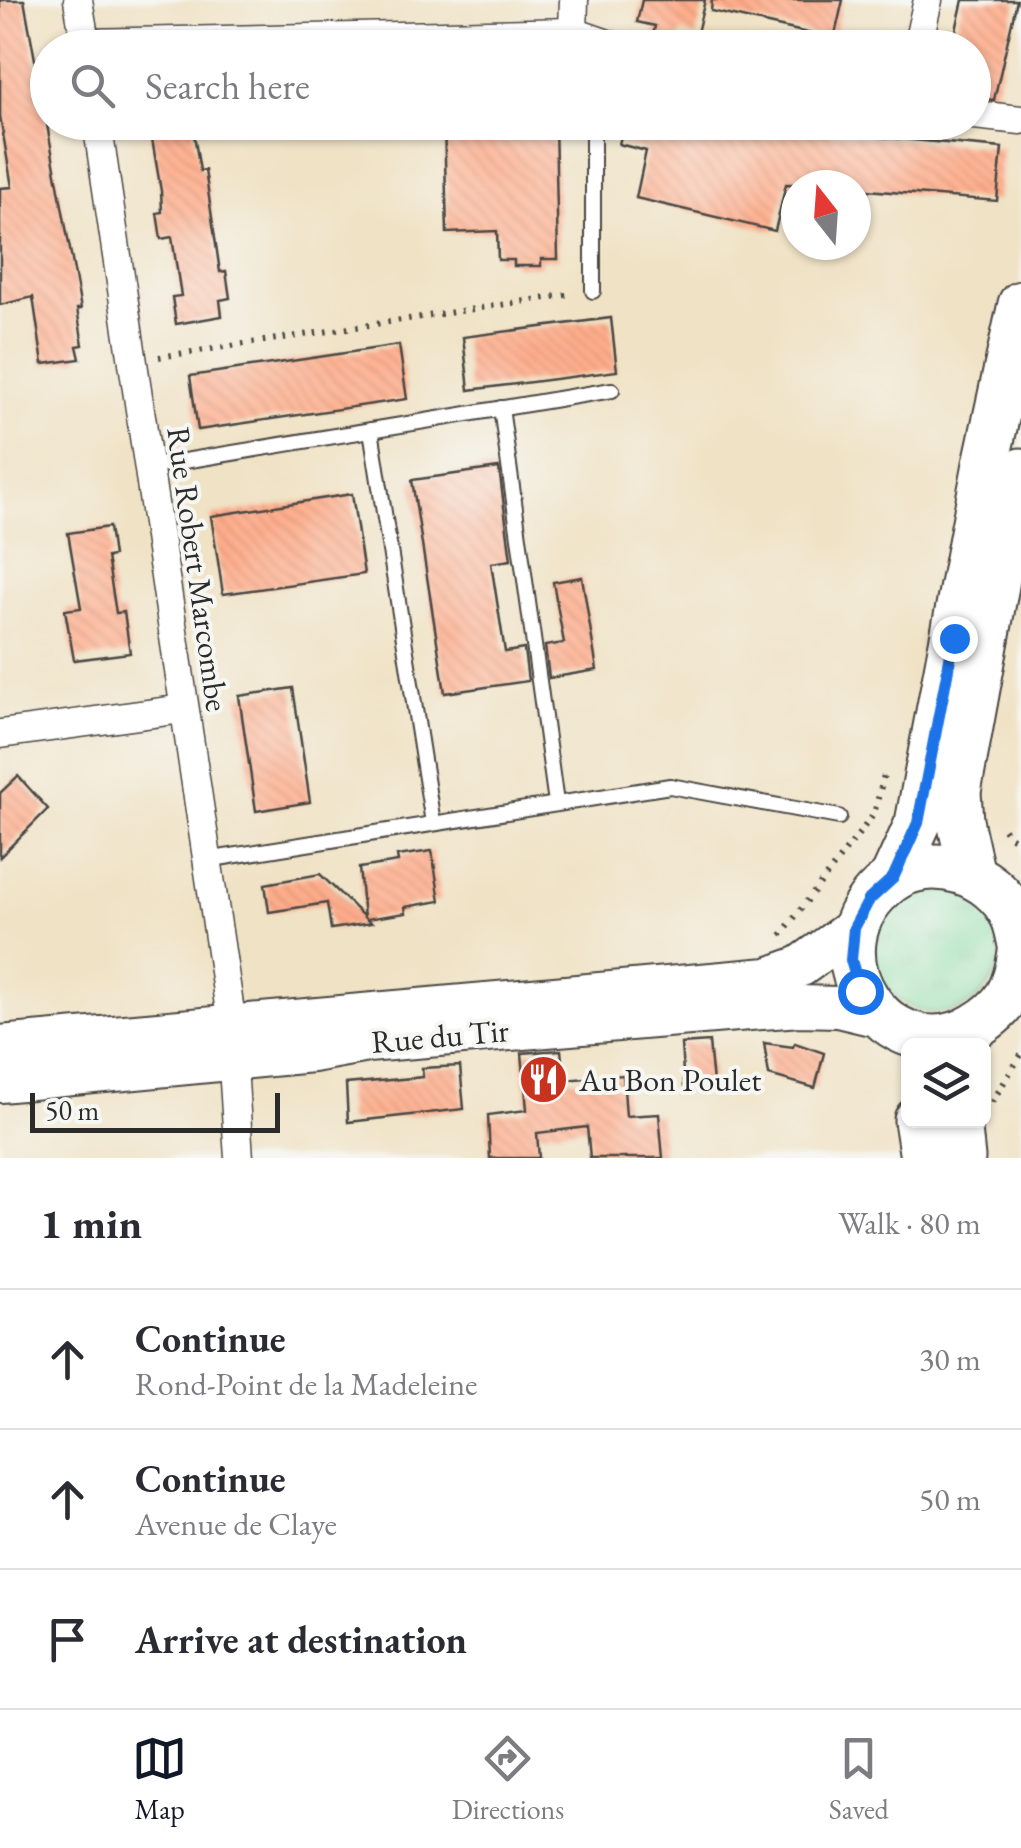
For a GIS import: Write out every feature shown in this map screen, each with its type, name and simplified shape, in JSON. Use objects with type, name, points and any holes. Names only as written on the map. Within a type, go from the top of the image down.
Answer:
[{"type":"main road","points":[[955,1038],[899,1032],[860,991],[851,960],[854,928],[869,900],[893,878],[918,823],[986,464],[1021,304]]},
{"type":"main road","points":[[972,875],[958,792],[1001,558],[1021,473]]},
{"type":"main road","points":[[893,878],[932,868],[972,875],[994,889],[1013,916],[1021,949],[1017,981],[996,1013],[965,1038]]},
{"type":"main road","name":"Rue du Tir","points":[[0,1082],[231,1042],[768,978],[801,966],[854,928]]},
{"type":"main road","name":"Rue du Tir","points":[[0,1046],[231,1042],[312,1052],[367,1042],[728,1010],[838,1007],[899,1032]]},
{"type":"main road","points":[[918,1128],[922,1158]]},
{"type":"main road","points":[[962,1158],[971,1128]]},
{"type":"street","points":[[78,0],[83,30]]},
{"type":"street","points":[[574,0],[588,30]]},
{"type":"street","points":[[921,30],[928,0]]},
{"type":"street","points":[[991,116],[1021,120]]},
{"type":"street","name":"Rue Robert Marcombe","points":[[100,140],[231,1042],[239,1158]]},
{"type":"street","points":[[0,734],[183,709]]},
{"type":"lane","points":[[592,140],[593,290]]},
{"type":"lane","points":[[148,466],[612,390]]},
{"type":"lane","points":[[501,408],[556,803]]},
{"type":"lane","points":[[371,430],[433,823]]},
{"type":"lane","points":[[206,860],[670,786],[838,817]]},
{"type":"path","points":[[133,361],[593,290]]},
{"type":"path","points":[[991,1104],[1021,1055]]},
{"type":"green space","points":[[937,887],[961,892],[981,906],[995,926],[1000,950],[995,974],[981,994],[961,1008],[937,1013],[913,1008],[893,994],[879,974],[874,950],[879,926],[893,906],[913,892]]},
{"type":"building","points":[[0,0],[24,0],[30,33],[30,140],[50,140],[81,309],[77,309],[83,345],[77,346],[80,359],[43,364],[33,297],[0,305],[0,188],[12,187],[0,116]]},
{"type":"building","points":[[642,0],[705,0],[698,30],[654,30],[655,26],[637,22]]},
{"type":"building","points":[[712,0],[843,0],[836,30],[794,30],[711,11]]},
{"type":"building","points":[[963,0],[1017,0],[994,100],[991,30],[956,30]]},
{"type":"building","points":[[152,140],[195,140],[200,171],[205,170],[220,272],[226,271],[230,298],[220,300],[222,316],[176,324],[172,297],[181,296],[172,237],[161,239],[157,213],[162,212]]},
{"type":"building","points":[[444,140],[555,140],[558,259],[541,259],[541,266],[514,266],[514,260],[498,260],[497,231],[447,233]]},
{"type":"building","points":[[620,140],[913,140],[1002,148],[997,201],[871,190],[871,170],[781,170],[781,205],[775,231],[636,198],[646,151],[619,144]]},
{"type":"building","points":[[611,318],[617,371],[469,390],[463,337]]},
{"type":"building","points":[[399,345],[407,399],[198,430],[190,376]]},
{"type":"building","points":[[499,468],[511,560],[491,563],[505,652],[524,649],[528,681],[445,693],[412,480]]},
{"type":"building","points":[[352,494],[364,574],[223,594],[211,516]]},
{"type":"building","points":[[109,527],[113,556],[107,557],[116,613],[124,612],[130,653],[74,660],[65,610],[81,608],[68,533]]},
{"type":"building","points":[[582,577],[597,670],[549,678],[545,646],[564,643],[553,582]]},
{"type":"building","points":[[293,688],[310,802],[256,811],[239,696]]},
{"type":"building","points":[[18,776],[48,809],[0,857],[0,793]]},
{"type":"building","points":[[432,851],[440,901],[405,907],[406,913],[366,919],[371,923],[331,929],[327,903],[269,912],[265,884],[320,874],[364,917],[359,868],[398,862],[397,856]]},
{"type":"building","points":[[709,1042],[713,1083],[684,1086],[681,1044]]},
{"type":"building","points":[[764,1043],[793,1047],[795,1043],[824,1053],[815,1088],[769,1075]]},
{"type":"building","points":[[561,1050],[564,1080],[623,1075],[626,1116],[659,1114],[663,1158],[590,1158],[587,1127],[537,1133],[539,1158],[490,1158],[488,1115],[527,1110],[522,1053]]},
{"type":"building","points":[[460,1066],[464,1109],[348,1122],[346,1084],[423,1077],[422,1068]]},
{"type":"place","name":"Au Bon Poulet","points":[[544,1080]]},
{"type":"route","points":[[860,991],[851,960],[854,928],[869,900],[893,878],[918,823],[954,638]]}]
